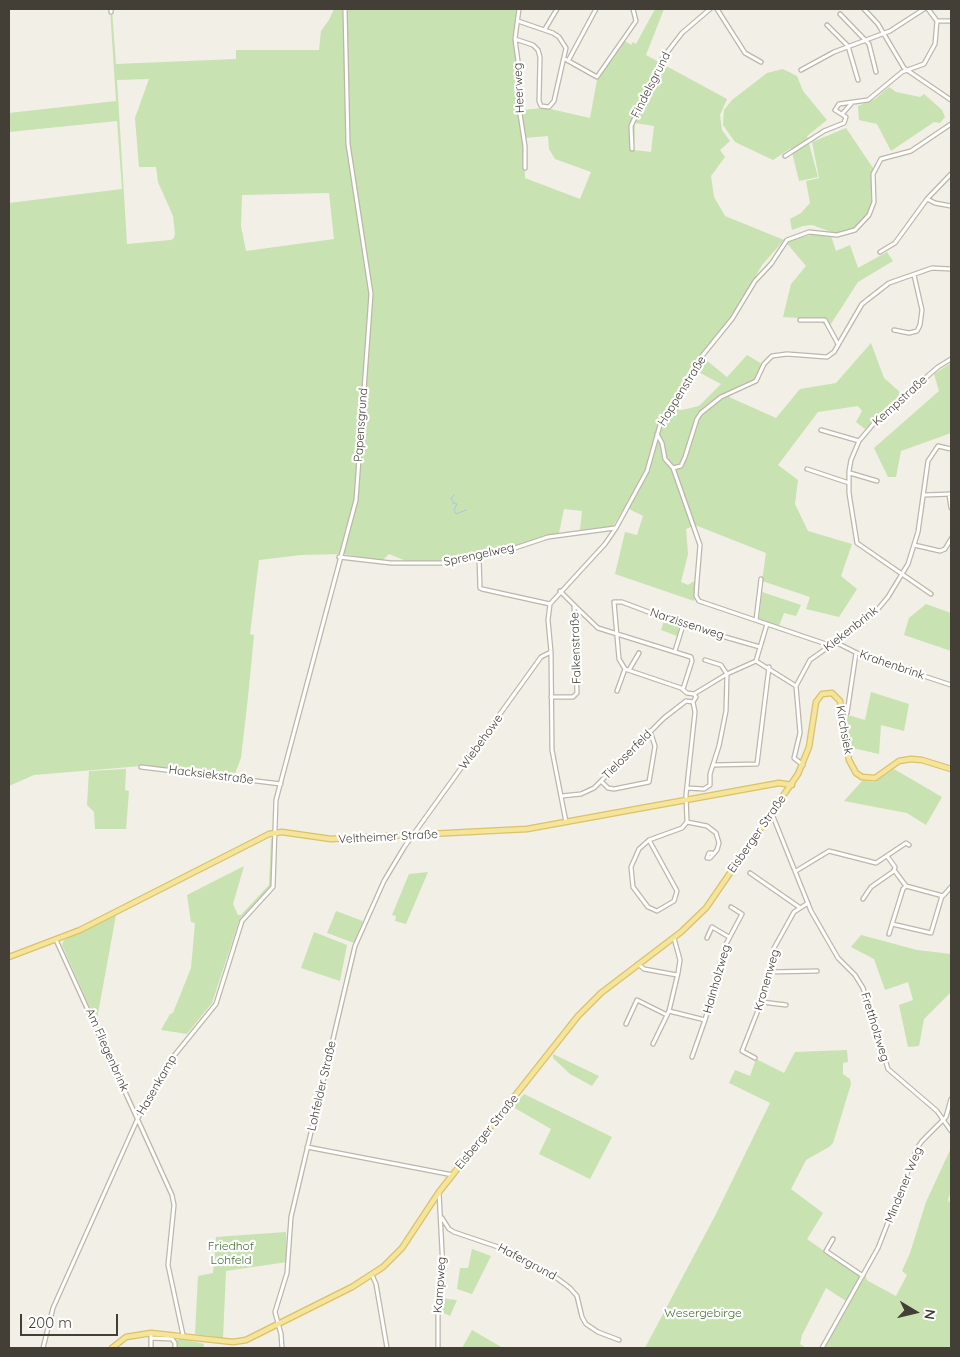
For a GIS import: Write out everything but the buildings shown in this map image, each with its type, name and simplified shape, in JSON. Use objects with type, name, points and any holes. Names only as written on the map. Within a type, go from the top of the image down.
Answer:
[{"type":"main road","name":"Kirchsiek","points":[[792,785],[803,765],[810,742],[814,707],[819,696],[826,692],[835,695],[840,701],[849,760],[856,773],[862,777],[874,778],[899,761],[911,759],[922,760],[951,769]]},
{"type":"main road","name":"Veltheimer Straße","points":[[274,832],[324,839],[527,829],[779,783],[792,785]]},
{"type":"main road","name":"Eisberger Straße","points":[[112,1348],[126,1337],[184,1335],[233,1342],[246,1340],[279,1326],[372,1275],[402,1248],[439,1192],[578,1016],[601,992],[695,920],[706,908],[792,785]]},
{"type":"main road","points":[[9,957],[80,930],[274,832]]},
{"type":"street","name":"Papensgrund","points":[[274,832],[276,800],[339,557],[356,500],[371,294],[348,144],[345,9]]},
{"type":"street","name":"Heerweg","points":[[519,9],[515,39],[518,61],[518,101],[525,168]]},
{"type":"street","points":[[545,29],[557,9]]},
{"type":"street","points":[[566,60],[596,9]]},
{"type":"street","points":[[566,60],[597,77],[636,21],[632,9]]},
{"type":"street","name":"Findelsgrund","points":[[632,149],[630,126],[662,59],[690,25],[710,9]]},
{"type":"street","points":[[717,9],[745,53],[761,62]]},
{"type":"street","points":[[864,9],[884,34],[900,63],[951,100]]},
{"type":"street","points":[[801,70],[822,57],[884,34],[926,9],[937,21],[935,44],[924,64],[896,77],[868,100],[837,106],[836,111],[843,113]]},
{"type":"street","points":[[840,14],[866,40],[876,72]]},
{"type":"street","points":[[518,21],[545,29],[559,37],[566,48],[572,51]]},
{"type":"street","points":[[937,21],[951,21]]},
{"type":"street","points":[[827,25],[848,46],[858,80]]},
{"type":"street","points":[[515,39],[533,46],[540,53],[539,101],[544,107],[550,106],[554,101],[566,60],[566,48]]},
{"type":"street","points":[[843,113],[851,104]]},
{"type":"street","points":[[785,156],[824,131],[841,126],[846,120],[843,113]]},
{"type":"street","name":"Hoppenstraße","points":[[550,604],[605,544],[616,528],[647,471],[662,418],[681,393],[699,360],[732,319],[755,280],[771,264],[787,240],[809,232],[837,235],[854,230],[869,214],[874,202],[873,174],[881,160],[912,151],[951,124]]},
{"type":"street","points":[[880,252],[894,243],[927,199],[951,174]]},
{"type":"street","points":[[927,199],[935,203],[951,206]]},
{"type":"street","points":[[673,468],[681,466],[696,419],[701,413],[721,397],[756,381],[764,364],[772,356],[787,354],[827,357],[834,352],[862,304],[890,283],[932,268],[951,269]]},
{"type":"street","points":[[894,330],[909,334],[917,330],[920,325],[920,299],[914,275]]},
{"type":"street","points":[[800,320],[825,320],[838,345]]},
{"type":"street","name":"Kempstraße","points":[[931,594],[857,542],[849,493],[850,460],[859,441],[875,422],[951,358]]},
{"type":"street","points":[[820,430],[859,441]]},
{"type":"street","points":[[656,434],[662,443],[664,459],[673,468],[700,545],[696,596],[699,601],[830,645]]},
{"type":"street","name":"Kiekenbrink","points":[[796,686],[810,660],[878,610],[902,575],[914,545],[924,495],[926,467],[935,448],[942,445],[951,449]]},
{"type":"street","points":[[807,469],[849,483]]},
{"type":"street","points":[[850,473],[876,481]]},
{"type":"street","points":[[924,495],[950,494],[951,508]]},
{"type":"street","name":"Sprengelweg","points":[[339,557],[391,563],[428,564],[479,557],[548,537],[616,528]]},
{"type":"street","points":[[914,545],[940,552],[945,549],[951,539]]},
{"type":"street","points":[[479,557],[480,588],[550,604],[548,620],[551,652],[552,750],[566,822]]},
{"type":"street","points":[[756,620],[761,579]]},
{"type":"street","name":"Falkenstraße","points":[[560,591],[598,628],[616,633]]},
{"type":"street","name":"Narzissenweg","points":[[616,633],[614,602],[622,602],[683,625],[760,647]]},
{"type":"street","name":"Falkenstraße","points":[[551,697],[573,697],[577,693],[574,605]]},
{"type":"street","points":[[756,661],[767,624]]},
{"type":"street","points":[[675,650],[683,625]]},
{"type":"street","points":[[683,690],[692,658],[675,650],[616,633],[619,659],[627,670],[683,690],[687,694],[694,694],[727,674],[756,661],[769,667],[796,686],[800,733],[794,758],[803,765]]},
{"type":"street","name":"Krahenbrink","points":[[834,642],[856,654],[951,685]]},
{"type":"street","name":"Wiebehowe","points":[[414,836],[541,657],[551,652]]},
{"type":"street","points":[[617,691],[627,670],[639,653]]},
{"type":"street","points":[[842,714],[847,713],[856,654]]},
{"type":"street","points":[[687,788],[708,789],[726,711],[727,674],[721,665],[705,660]]},
{"type":"street","points":[[714,765],[757,764],[769,667]]},
{"type":"street","points":[[687,694],[686,701],[693,702]]},
{"type":"street","points":[[649,840],[677,891],[674,901],[657,912],[648,907],[633,887],[630,874],[637,853],[649,840],[682,828],[687,822],[686,800],[695,712],[693,702],[696,697],[694,694]]},
{"type":"street","name":"Tieloserfeld","points":[[562,796],[588,792],[650,731],[686,701]]},
{"type":"street","points":[[601,781],[608,788],[614,789],[649,782],[655,746],[650,731]]},
{"type":"street","name":"Hacksiekstraße","points":[[141,767],[281,784]]},
{"type":"street","name":"Frettholzweg","points":[[772,814],[808,903],[838,958],[855,975],[863,988],[888,1069],[944,1119],[951,1131]]},
{"type":"street","points":[[687,822],[707,826],[716,833],[719,843],[717,850],[712,853]]},
{"type":"street","name":"Hasenkamp","points":[[43,1348],[53,1308],[138,1118],[169,1062],[216,1004],[242,921],[273,887],[274,832]]},
{"type":"street","name":"Lohfelder Straße","points":[[282,1348],[275,1312],[287,1273],[288,1232],[354,946],[384,880],[414,836]]},
{"type":"street","points":[[796,871],[829,851],[876,862],[906,844],[909,845]]},
{"type":"street","points":[[887,856],[894,870],[906,886],[942,896],[946,895],[951,887]]},
{"type":"street","points":[[863,899],[871,887],[894,870]]},
{"type":"street","points":[[750,873],[799,907],[808,903]]},
{"type":"street","points":[[889,934],[903,889],[906,886]]},
{"type":"street","points":[[892,924],[931,933],[942,896]]},
{"type":"street","name":"Hainholzweg","points":[[692,1057],[705,1020],[729,937],[742,914],[731,907]]},
{"type":"street","name":"Kronenweg","points":[[755,1058],[742,1051],[762,1002],[774,948],[794,912],[799,907]]},
{"type":"street","name":"Hainholzweg","points":[[707,938],[712,928],[729,937]]},
{"type":"street","points":[[654,1044],[668,1013],[680,960],[673,937]]},
{"type":"street","name":"Am Fliegenbrink","points":[[56,940],[172,1195],[174,1205],[168,1265],[184,1335]]},
{"type":"street","points":[[638,964],[644,969],[677,975]]},
{"type":"street","points":[[769,972],[818,971]]},
{"type":"street","name":"Hainholzweg","points":[[626,1024],[637,1000],[668,1013],[705,1020]]},
{"type":"street","points":[[762,1002],[786,1005]]},
{"type":"street","name":"Mindener Weg","points":[[822,1348],[878,1248],[917,1148],[944,1119],[951,1099]]},
{"type":"street","points":[[307,1147],[453,1175]]},
{"type":"street","name":"Kampweg","points":[[438,1348],[438,1299],[443,1270],[442,1218],[439,1192]]},
{"type":"street","name":"Hafergrund","points":[[442,1218],[449,1229],[454,1232],[501,1248],[537,1265],[562,1281],[577,1296],[582,1317],[586,1324],[598,1332],[619,1340]]},
{"type":"street","points":[[833,1239],[826,1251],[863,1276]]},
{"type":"street","points":[[372,1275],[376,1284],[387,1348]]},
{"type":"street","points":[[151,1348],[151,1336],[172,1339],[175,1348]]},
{"type":"green space","points":[[110,9],[112,9],[116,64],[236,59],[236,50],[319,50],[321,31],[334,9],[519,9],[516,27],[520,110],[546,108],[590,118],[597,80],[625,41],[631,45],[633,42],[636,44],[655,9],[664,9],[646,55],[727,99],[720,115],[722,130],[730,141],[720,150],[725,157],[711,176],[714,197],[725,216],[784,240],[762,265],[731,319],[701,356],[727,377],[747,355],[762,364],[756,380],[729,397],[776,418],[800,389],[836,383],[871,343],[884,378],[902,394],[865,429],[856,422],[862,411],[858,406],[818,412],[778,465],[798,480],[795,504],[808,531],[852,544],[841,576],[857,589],[839,617],[806,609],[810,597],[762,581],[766,553],[695,525],[686,529],[688,554],[681,582],[688,585],[696,580],[694,601],[615,574],[625,532],[637,535],[643,516],[625,507],[613,526],[580,530],[582,511],[564,509],[559,533],[514,547],[442,562],[406,561],[389,554],[382,561],[343,554],[301,555],[259,560],[250,634],[254,635],[241,758],[234,776],[141,766],[34,775],[9,786],[9,203],[122,189],[117,121],[9,132],[9,113],[116,101]],"holes":[[[149,79],[135,118],[139,167],[156,167],[158,182],[173,216],[175,234],[171,240],[127,244],[117,80]],[[635,123],[654,126],[651,152],[634,150]],[[548,136],[549,149],[555,159],[591,172],[580,199],[525,178],[524,138]],[[329,193],[334,239],[246,251],[241,226],[242,195]],[[693,369],[721,384],[699,406],[682,410],[670,407]]]},
{"type":"green space","points":[[783,69],[797,76],[803,91],[827,120],[807,136],[818,177],[799,181],[791,148],[773,160],[735,142],[723,125],[724,110],[732,100],[767,73]]},
{"type":"green space","points":[[889,87],[896,92],[920,97],[924,94],[942,110],[945,117],[940,123],[934,122],[891,151],[877,124],[859,120],[858,106],[875,99]]},
{"type":"green space","points":[[846,128],[873,168],[873,202],[869,213],[855,229],[837,234],[812,225],[792,230],[790,219],[801,213],[810,203],[806,181],[819,178],[812,142]]},
{"type":"green space","points":[[812,235],[831,236],[836,251],[850,245],[858,268],[887,252],[893,261],[858,282],[829,327],[815,319],[783,317],[791,284],[806,266],[784,240]]},
{"type":"green space","points":[[951,363],[951,433],[901,451],[896,477],[888,477],[874,448],[939,391],[934,374]]},
{"type":"green space","points":[[762,592],[801,605],[796,616],[784,613],[779,626],[759,619]]},
{"type":"green space","points":[[926,604],[951,613],[951,651],[904,635],[909,618]]},
{"type":"green space","points":[[665,618],[680,625],[677,636],[661,630]]},
{"type":"green space","points":[[871,692],[909,704],[904,731],[881,725],[879,754],[848,747],[844,722],[847,720],[848,715],[865,720]]},
{"type":"green space","points":[[126,769],[125,790],[129,791],[126,829],[95,829],[94,812],[87,805],[89,771]]},
{"type":"green space","points":[[894,769],[942,797],[926,825],[907,813],[844,801],[863,780],[874,782]]},
{"type":"green space","points":[[273,838],[272,886],[239,921],[212,1003],[187,1034],[161,1030],[170,1014],[173,1013],[191,968],[195,923],[191,922],[187,895],[244,866],[233,904],[238,915],[241,915],[269,885],[271,839]]},
{"type":"green space","points":[[428,872],[406,924],[395,921],[396,916],[392,915],[409,874]]},
{"type":"green space","points":[[336,911],[363,921],[354,943],[327,933]]},
{"type":"green space","points":[[116,915],[97,1019],[95,1019],[62,945],[64,940]]},
{"type":"green space","points":[[314,932],[347,945],[340,981],[301,968]]},
{"type":"green space","points":[[861,935],[917,950],[951,954],[951,992],[924,1019],[919,1046],[908,1047],[899,1005],[913,1000],[908,982],[885,990],[874,959],[851,947]]},
{"type":"green space","name":"Wesergebirge","points":[[847,1050],[848,1062],[843,1063],[843,1074],[850,1079],[851,1084],[833,1143],[806,1160],[791,1189],[823,1213],[807,1239],[861,1277],[846,1301],[826,1288],[802,1335],[800,1344],[806,1348],[645,1348],[716,1214],[770,1103],[729,1083],[735,1070],[750,1076],[756,1059],[784,1073],[795,1052]]},
{"type":"green space","points":[[553,1054],[599,1076],[592,1086],[570,1074],[553,1058]]},
{"type":"green space","points":[[524,1094],[612,1137],[590,1179],[539,1154],[551,1129],[513,1107]]},
{"type":"green space","points":[[951,1148],[951,1190],[948,1200],[951,1204],[951,1348],[823,1348],[864,1276],[868,1281],[896,1296],[907,1275],[902,1271],[910,1253],[926,1202]]},
{"type":"green space","name":"Friedhof Lohfeld","points":[[286,1232],[287,1262],[226,1271],[223,1338],[195,1334],[198,1276],[213,1273],[216,1237]]},
{"type":"green space","points":[[472,1249],[491,1256],[472,1294],[457,1289],[460,1268],[468,1268]]},
{"type":"green space","points":[[439,1298],[457,1300],[450,1316],[439,1311]]},
{"type":"green space","points":[[472,1330],[503,1348],[462,1348]]},
{"type":"green space","points":[[182,1339],[204,1344],[203,1348],[177,1348],[177,1340]]},
{"type":"waterway","points":[[454,495],[451,499],[454,502]]},
{"type":"waterway","points":[[453,503],[457,504],[454,510],[456,514],[466,510]]}]
